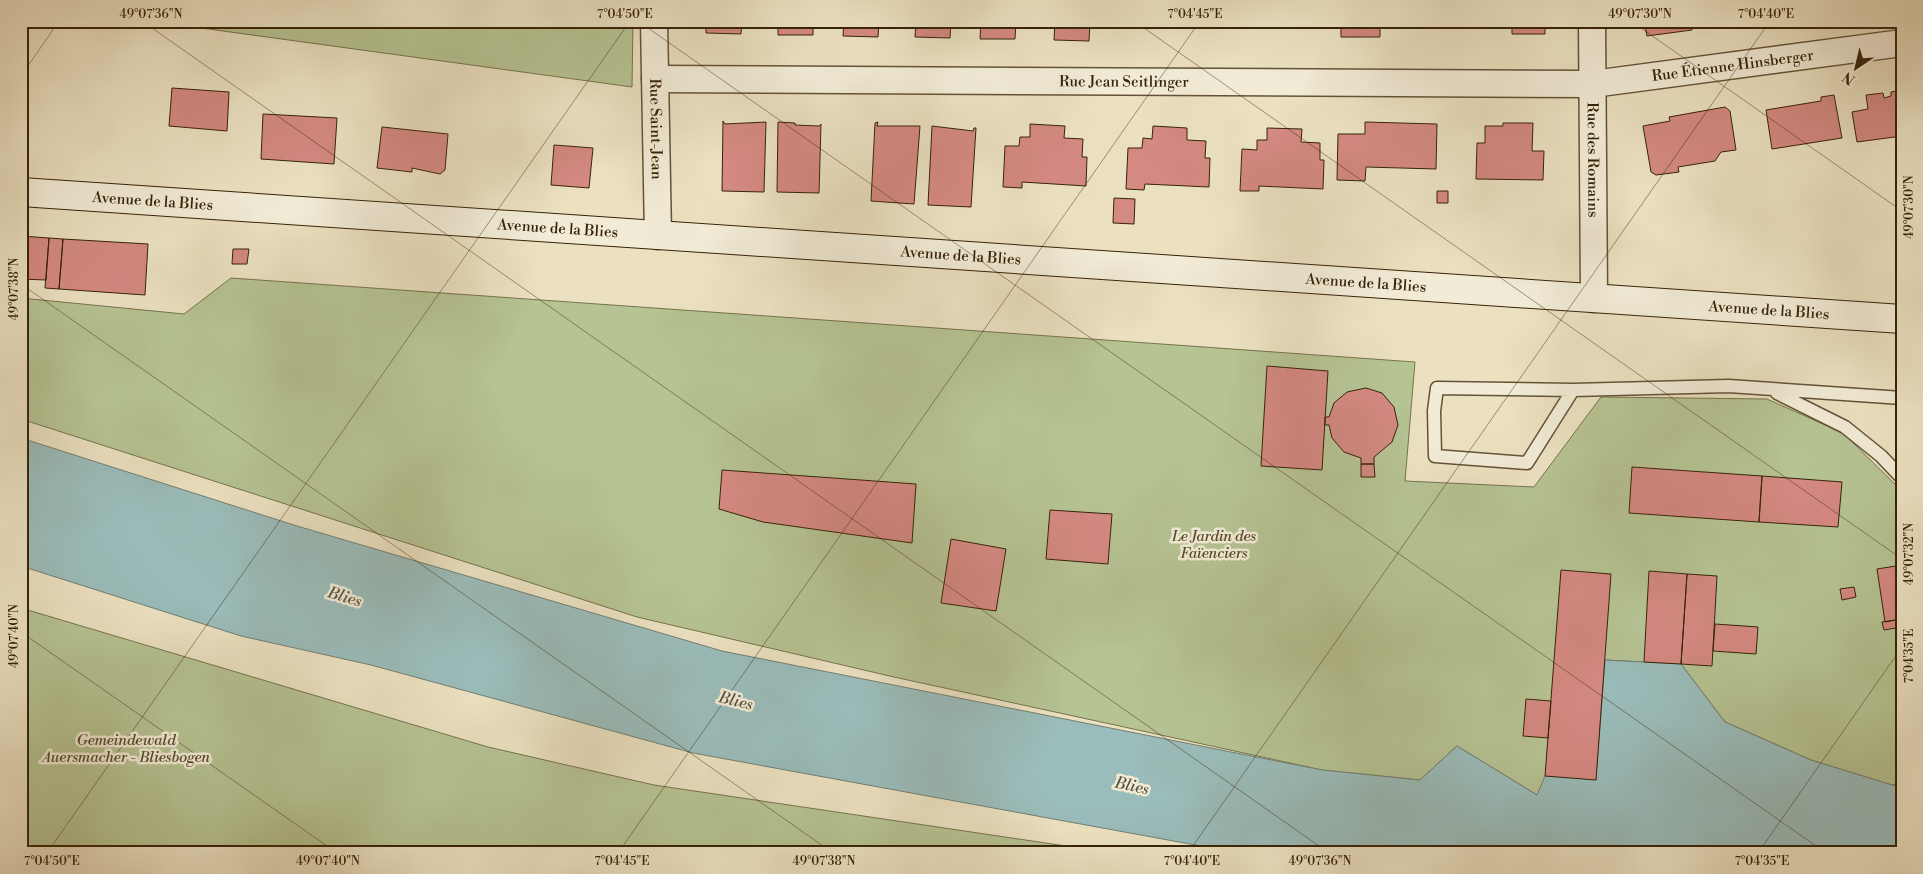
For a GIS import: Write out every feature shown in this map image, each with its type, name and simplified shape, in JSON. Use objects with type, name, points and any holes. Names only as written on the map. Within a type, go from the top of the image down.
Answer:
[{"type":"main road","name":"Avenue de la Blies","points":[[21,192],[1594,300],[1902,319]]},
{"type":"street","name":"Rue Saint-Jean","points":[[654,21],[658,236]]},
{"type":"street","name":"Rue des Romains","points":[[1592,21],[1594,300]]},
{"type":"street","name":"Rue Étienne Hinsberger","points":[[1593,84],[1902,42]]},
{"type":"street","name":"Rue Jean Seitlinger","points":[[655,79],[1593,84]]},
{"type":"lane","points":[[1573,390],[1526,463],[1435,456],[1434,411],[1437,388],[1573,390],[1729,386],[1902,398]]},
{"type":"lane","points":[[1770,390],[1846,427],[1881,456],[1902,478]]},
{"type":"green space","points":[[150,21],[633,21],[632,87]]},
{"type":"green space","name":"Le Jardin des Faïenciers","points":[[231,278],[1415,362],[1405,481],[1534,487],[1601,397],[1767,399],[1843,433],[1902,491],[1902,784],[1891,785],[1811,760],[1725,722],[1681,664],[1605,660],[1596,780],[1537,795],[1457,746],[1420,780],[1322,770],[894,677],[637,617],[21,419],[21,298],[184,314]]},
{"type":"green space","name":"Gemeindewald Auersmacher - Bliesbogen","points":[[21,608],[488,747],[654,785],[1113,853],[21,853]]},
{"type":"water","name":"Blies","points":[[21,438],[297,526],[722,651],[1322,770],[1420,780],[1457,746],[1537,795],[1545,776],[1596,779],[1605,660],[1681,664],[1725,722],[1811,760],[1902,788],[1902,853],[1239,853],[693,753],[371,665],[241,636],[21,566]]},
{"type":"building","points":[[706,21],[742,21],[741,34],[706,33]]},
{"type":"building","points":[[778,21],[813,21],[813,35],[778,35]]},
{"type":"building","points":[[844,21],[879,21],[878,37],[843,36]]},
{"type":"building","points":[[916,21],[951,21],[950,38],[915,37]]},
{"type":"building","points":[[981,21],[1016,21],[1015,39],[980,39]]},
{"type":"building","points":[[1055,21],[1090,21],[1089,41],[1054,40]]},
{"type":"building","points":[[1341,21],[1380,21],[1380,37],[1341,37]]},
{"type":"building","points":[[1464,21],[1545,21],[1545,34],[1512,34],[1512,22],[1490,22],[1490,28],[1464,27]]},
{"type":"building","points":[[1644,21],[1691,21],[1692,30],[1647,36]]},
{"type":"building","points":[[172,88],[229,92],[227,131],[169,126]]},
{"type":"building","points":[[1902,90],[1902,136],[1857,142],[1852,112],[1868,109],[1866,95],[1883,93],[1884,98],[1891,96],[1891,92]]},
{"type":"building","points":[[1834,95],[1842,138],[1772,149],[1766,110],[1821,101],[1821,97]]},
{"type":"building","points":[[1725,107],[1730,111],[1736,150],[1721,152],[1715,161],[1678,167],[1679,172],[1656,175],[1651,172],[1643,126],[1670,121],[1669,117]]},
{"type":"building","points":[[263,114],[337,118],[334,164],[261,159]]},
{"type":"building","points":[[723,121],[725,124],[766,122],[764,192],[722,191]]},
{"type":"building","points":[[778,122],[795,123],[795,125],[819,126],[821,124],[819,193],[777,192]]},
{"type":"building","points":[[878,122],[877,126],[920,126],[914,204],[871,201],[875,123]]},
{"type":"building","points":[[1365,122],[1437,124],[1436,169],[1366,167],[1365,181],[1337,180],[1338,134],[1365,134]]},
{"type":"building","points":[[1503,123],[1533,123],[1532,151],[1544,151],[1543,180],[1476,179],[1477,143],[1485,143],[1485,126],[1503,126]]},
{"type":"building","points":[[1030,124],[1065,126],[1064,138],[1083,139],[1082,157],[1087,157],[1086,186],[1022,182],[1022,188],[1003,187],[1005,146],[1019,146],[1020,137],[1030,137]]},
{"type":"building","points":[[932,126],[973,131],[976,128],[971,207],[928,205]]},
{"type":"building","points":[[1153,126],[1187,128],[1187,140],[1206,141],[1205,158],[1210,158],[1209,187],[1145,184],[1144,190],[1126,189],[1128,148],[1142,148],[1143,138],[1152,139]]},
{"type":"building","points":[[382,127],[448,134],[445,170],[440,174],[412,168],[412,172],[377,168]]},
{"type":"building","points":[[1267,128],[1302,129],[1301,142],[1320,143],[1320,160],[1324,160],[1323,189],[1259,186],[1259,191],[1240,191],[1242,149],[1257,150],[1257,140],[1267,140]]},
{"type":"building","points":[[554,145],[593,148],[589,188],[551,185]]},
{"type":"building","points":[[1437,191],[1448,191],[1448,203],[1437,203]]},
{"type":"building","points":[[1114,198],[1135,199],[1134,224],[1113,223]]},
{"type":"building","points":[[21,236],[49,238],[46,280],[21,279]]},
{"type":"building","points":[[49,238],[63,239],[59,289],[45,288]]},
{"type":"building","points":[[63,239],[148,244],[145,295],[59,289]]},
{"type":"building","points":[[233,249],[249,249],[247,264],[232,264]]},
{"type":"building","points":[[1267,366],[1328,371],[1322,470],[1261,466]]},
{"type":"building","points":[[1366,388],[1382,393],[1394,407],[1398,425],[1392,442],[1374,457],[1374,464],[1361,464],[1361,458],[1344,452],[1332,438],[1329,425],[1325,425],[1325,417],[1329,417],[1334,403],[1347,392]]},
{"type":"building","points":[[1361,464],[1374,464],[1375,477],[1361,477]]},
{"type":"building","points":[[1632,467],[1762,476],[1759,522],[1629,513]]},
{"type":"building","points":[[722,470],[916,484],[912,543],[763,522],[719,509]]},
{"type":"building","points":[[1762,476],[1842,482],[1838,527],[1759,522]]},
{"type":"building","points":[[1050,510],[1112,514],[1108,564],[1046,559]]},
{"type":"building","points":[[951,539],[1006,549],[996,611],[941,603]]},
{"type":"building","points":[[1902,565],[1902,619],[1885,622],[1877,569]]},
{"type":"building","points":[[1561,570],[1611,574],[1596,780],[1545,776]]},
{"type":"building","points":[[1649,571],[1687,574],[1681,664],[1644,662]]},
{"type":"building","points":[[1687,574],[1717,576],[1712,666],[1681,664]]},
{"type":"building","points":[[1854,587],[1856,597],[1842,600],[1840,589]]},
{"type":"building","points":[[1902,619],[1902,627],[1884,630],[1882,622]]},
{"type":"building","points":[[1715,624],[1758,627],[1756,654],[1713,651]]},
{"type":"building","points":[[1526,699],[1551,701],[1548,738],[1523,736]]}]
